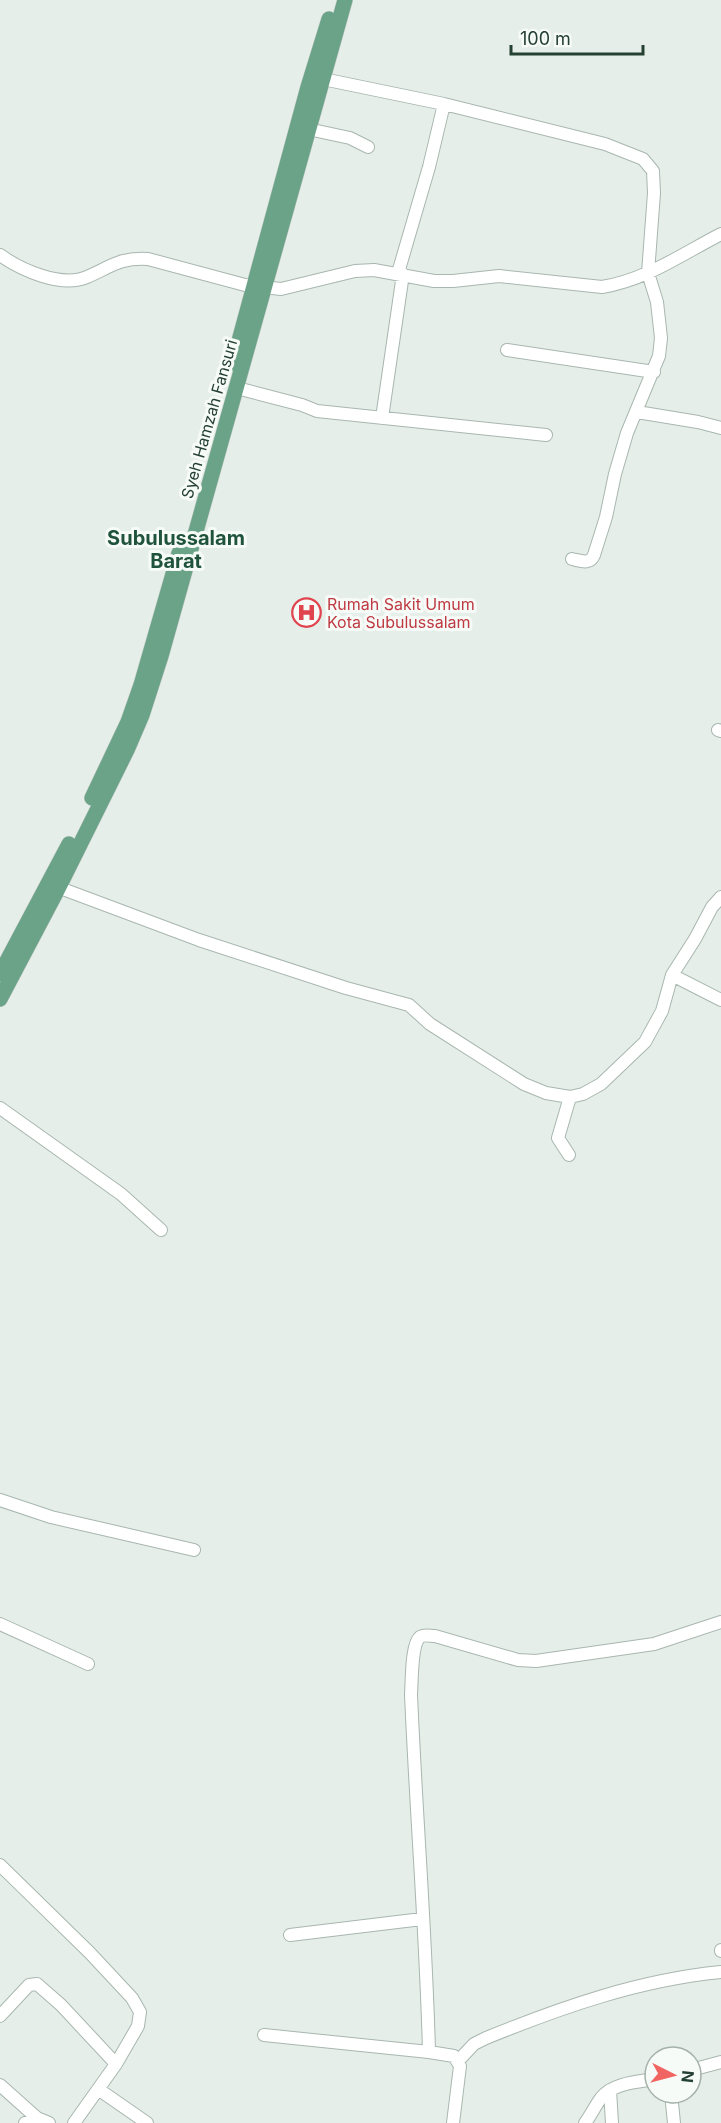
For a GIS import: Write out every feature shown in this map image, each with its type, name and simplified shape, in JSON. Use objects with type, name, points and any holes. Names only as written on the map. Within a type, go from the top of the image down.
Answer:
[{"type":"main road","name":"Syeh Hamzah Fansuri","points":[[145,688],[164,645],[237,388],[308,87],[335,0]]},
{"type":"main road","name":"Syeh Hamzah Fansuri","points":[[0,974],[53,886],[127,750],[217,423],[308,129],[345,0]]},
{"type":"main road","name":"Syeh Hamzah Fansuri","points":[[0,999],[53,886]]},
{"type":"street","points":[[323,79],[444,104],[605,144],[643,159],[649,164],[655,177],[648,273],[656,295],[661,338],[659,356],[627,433],[606,517],[592,560],[588,562],[572,559]]},
{"type":"street","points":[[382,418],[401,274],[444,104]]},
{"type":"street","points":[[308,129],[350,138],[368,147]]},
{"type":"street","points":[[0,255],[22,270],[70,280],[85,278],[124,259],[138,258],[259,287],[281,289],[364,270],[384,270],[443,281],[510,276],[590,287],[617,285],[648,273],[721,234]]},
{"type":"street","points":[[507,350],[654,372]]},
{"type":"street","points":[[237,388],[317,411],[546,435]]},
{"type":"street","points":[[637,412],[721,428]]},
{"type":"street","points":[[53,886],[200,940],[346,988],[409,1005],[430,1024],[524,1084],[546,1093],[570,1097],[583,1094],[601,1084],[645,1042],[662,1011],[672,975],[712,907],[721,897]]},
{"type":"street","points":[[672,975],[721,1000]]},
{"type":"street","points":[[568,1155],[558,1138],[570,1097]]},
{"type":"street","points":[[0,1107],[121,1194],[161,1230]]},
{"type":"street","points":[[0,1500],[51,1517],[194,1550]]},
{"type":"street","points":[[429,2052],[411,1694],[413,1661],[420,1638],[435,1636],[518,1660],[536,1660],[654,1644],[721,1622]]},
{"type":"street","points":[[0,1624],[88,1664]]},
{"type":"street","points":[[0,1865],[90,1953],[138,2006],[140,2018],[138,2026],[116,2064],[74,2123]]},
{"type":"street","points":[[291,1935],[422,1919]]},
{"type":"street","points":[[458,2061],[474,2044],[486,2038],[597,1996],[659,1981],[721,1972]]},
{"type":"street","points":[[0,2016],[29,1985],[37,1984],[61,2005],[116,2064]]},
{"type":"street","points":[[264,2036],[454,2056],[458,2061],[460,2080],[453,2123]]},
{"type":"street","points":[[703,2067],[721,2062]]},
{"type":"street","points":[[585,2123],[602,2097],[610,2090],[643,2081]]},
{"type":"street","points":[[0,2085],[31,2120],[49,2123]]},
{"type":"street","points":[[98,2089],[147,2123]]},
{"type":"street","points":[[610,2090],[612,2123]]},
{"type":"street","points":[[673,2105],[674,2123]]},
{"type":"place","name":"Rumah Sakit Umum Kota Subulussalam","points":[[306,613]]},
{"type":"district","name":"Subulussalam Barat","points":[[176,550]]}]
